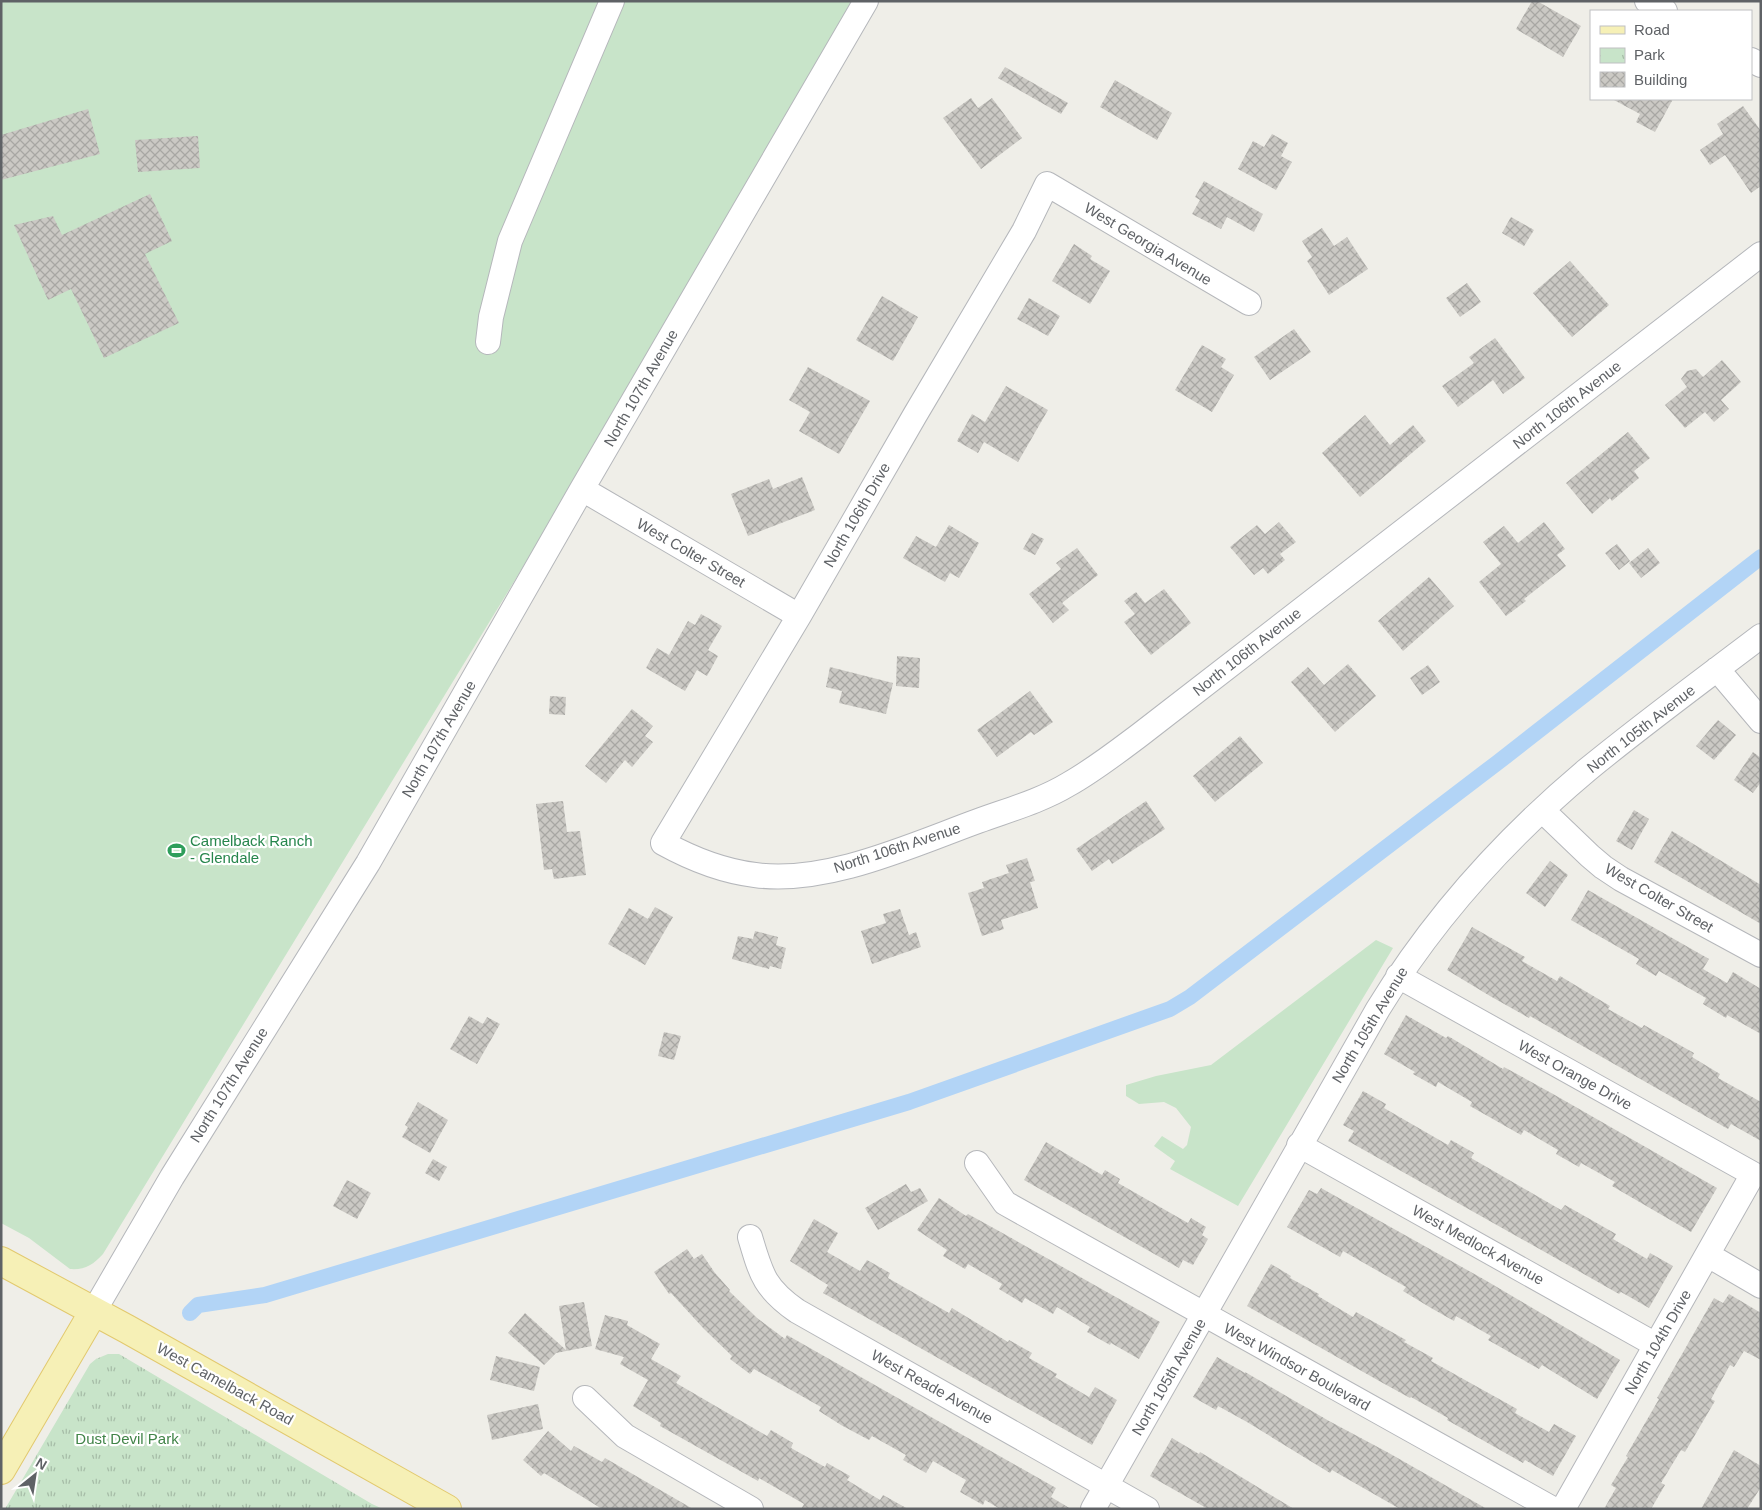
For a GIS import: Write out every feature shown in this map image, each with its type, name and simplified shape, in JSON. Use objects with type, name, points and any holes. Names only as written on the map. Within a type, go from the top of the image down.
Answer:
[{"type":"main road","name":"West Camelback Road","points":[[1,1261],[447,1509]]},
{"type":"main road","name":"North 107th Avenue","points":[[1,1470],[94,1311]]},
{"type":"street","points":[[488,342],[491,317],[510,241],[612,1]]},
{"type":"street","name":"North 107th Avenue","points":[[94,1311],[172,1177],[368,863],[582,489],[866,1]]},
{"type":"street","points":[[1647,1],[1663,10]]},
{"type":"street","name":"West Georgia Avenue","points":[[1047,184],[1249,303]]},
{"type":"street","name":"North 106th Drive","points":[[662,843],[799,616],[1024,232],[1047,184]]},
{"type":"street","name":"North 106th Avenue","points":[[662,843],[690,858],[721,869],[756,876],[787,876],[826,871],[903,849],[1040,798],[1068,785],[1095,768],[1140,734],[1761,254]]},
{"type":"street","name":"West Colter Street","points":[[582,489],[799,616]]},
{"type":"street","name":"North 105th Avenue","points":[[1093,1509],[1299,1145],[1398,976],[1432,930],[1503,849],[1542,810],[1587,770],[1761,636]]},
{"type":"street","points":[[1717,669],[1761,721]]},
{"type":"street","name":"West Colter Street","points":[[1542,810],[1596,862],[1621,879],[1761,955]]},
{"type":"street","name":"West Orange Drive","points":[[1398,976],[1753,1174]]},
{"type":"street","name":"West Medlock Avenue","points":[[1299,1145],[1656,1345]]},
{"type":"street","name":"West Windsor Boulevard","points":[[977,1163],[1005,1203],[1553,1509]]},
{"type":"street","name":"North 104th Drive","points":[[1563,1509],[1753,1174]]},
{"type":"street","name":"West Reade Avenue","points":[[750,1237],[760,1273],[769,1288],[796,1311],[1147,1509]]},
{"type":"street","points":[[1708,1255],[1761,1286]]},
{"type":"street","points":[[585,1398],[625,1436],[752,1509]]},
{"type":"green space","name":"Camelback Ranch - Glendale","points":[[1,1],[854,1],[578,477],[103,1254],[96,1261],[80,1269],[70,1269],[29,1238],[1,1223]]},
{"type":"green space","points":[[1376,940],[1393,948],[1238,1206],[1170,1169],[1175,1161],[1154,1146],[1162,1136],[1183,1149],[1187,1145],[1191,1127],[1176,1108],[1164,1102],[1139,1104],[1126,1096],[1126,1085],[1156,1076],[1211,1065]]},
{"type":"green space","name":"Dust Devil Park","points":[[108,1354],[119,1354],[383,1509],[5,1509],[90,1364]]},
{"type":"building","points":[[1532,1],[1537,1],[1581,26],[1563,57],[1516,29]]},
{"type":"building","points":[[1005,67],[1068,103],[1061,114],[998,78]]},
{"type":"building","points":[[1115,80],[1172,113],[1157,140],[1100,107]]},
{"type":"building","points":[[971,98],[978,108],[992,98],[1022,138],[981,169],[943,118]]},
{"type":"building","points":[[1614,100],[1672,100],[1655,132],[1636,122],[1640,114]]},
{"type":"building","points":[[1743,106],[1761,131],[1761,186],[1751,193],[1725,155],[1710,165],[1700,150],[1723,134],[1717,124]]},
{"type":"building","points":[[88,109],[100,154],[1,180],[1,135]]},
{"type":"building","points":[[1272,134],[1288,143],[1281,156],[1292,162],[1276,190],[1238,169],[1253,141],[1264,147]]},
{"type":"building","points":[[198,136],[200,168],[138,172],[135,140]]},
{"type":"building","points":[[1204,181],[1263,214],[1254,232],[1227,217],[1221,229],[1192,214],[1200,200],[1195,197]]},
{"type":"building","points":[[150,194],[172,241],[145,254],[179,323],[104,358],[71,289],[48,300],[14,225],[53,216],[62,235]]},
{"type":"building","points":[[1511,217],[1534,230],[1524,246],[1502,233]]},
{"type":"building","points":[[1322,228],[1334,246],[1347,237],[1368,269],[1329,295],[1307,261],[1312,257],[1302,241]]},
{"type":"building","points":[[1074,244],[1092,256],[1090,259],[1110,271],[1090,304],[1052,281]]},
{"type":"building","points":[[1570,261],[1609,305],[1572,337],[1533,293]]},
{"type":"building","points":[[1467,283],[1481,302],[1460,317],[1446,298]]},
{"type":"building","points":[[882,296],[918,317],[893,361],[856,340]]},
{"type":"building","points":[[1029,298],[1060,316],[1048,336],[1017,319]]},
{"type":"building","points":[[1294,329],[1311,352],[1270,380],[1254,357]]},
{"type":"building","points":[[1495,338],[1525,378],[1503,394],[1493,380],[1458,407],[1442,386],[1474,363],[1469,357]]},
{"type":"building","points":[[1202,345],[1226,359],[1221,367],[1234,375],[1212,412],[1175,390]]},
{"type":"building","points":[[1722,360],[1741,382],[1721,400],[1729,409],[1714,422],[1705,412],[1685,428],[1665,405],[1687,387],[1681,379],[1687,371],[1696,369],[1703,377]]},
{"type":"building","points":[[808,367],[870,401],[839,454],[799,431],[810,412],[789,400]]},
{"type":"building","points":[[1006,386],[1048,410],[1018,462],[984,442],[978,453],[957,441],[972,414],[985,422]]},
{"type":"building","points":[[1365,415],[1390,445],[1413,425],[1426,441],[1360,497],[1322,453]]},
{"type":"building","points":[[1628,432],[1650,458],[1634,471],[1639,478],[1612,501],[1610,498],[1592,514],[1566,483]]},
{"type":"building","points":[[802,477],[815,510],[748,536],[731,494],[769,479],[773,489]]},
{"type":"building","points":[[1279,522],[1296,542],[1280,554],[1285,560],[1268,574],[1263,568],[1254,575],[1230,547],[1257,525],[1265,534]]},
{"type":"building","points":[[1544,522],[1565,549],[1557,555],[1566,566],[1524,599],[1526,601],[1506,616],[1479,582],[1501,564],[1483,542],[1504,526],[1518,543]]},
{"type":"building","points":[[949,525],[979,543],[959,578],[950,573],[945,582],[903,558],[916,536],[936,547]]},
{"type":"building","points":[[1032,533],[1044,539],[1035,555],[1023,549]]},
{"type":"building","points":[[1617,544],[1630,561],[1619,570],[1605,553]]},
{"type":"building","points":[[1077,548],[1098,575],[1062,603],[1069,610],[1053,623],[1029,594],[1061,569],[1056,563]]},
{"type":"building","points":[[1648,548],[1660,563],[1641,578],[1629,563]]},
{"type":"building","points":[[1429,577],[1454,606],[1403,651],[1378,621]]},
{"type":"building","points":[[1164,589],[1191,623],[1151,655],[1124,622],[1135,614],[1124,601],[1136,592],[1145,603]]},
{"type":"building","points":[[701,614],[722,626],[708,650],[718,656],[707,676],[697,670],[685,691],[646,668],[657,648],[669,655],[688,621],[695,625]]},
{"type":"building","points":[[897,656],[920,658],[919,688],[896,686]]},
{"type":"building","points":[[1348,664],[1376,696],[1335,732],[1291,682],[1308,667],[1324,685]]},
{"type":"building","points":[[1428,665],[1440,682],[1422,695],[1410,678]]},
{"type":"building","points":[[830,667],[893,683],[886,714],[839,703],[842,691],[826,687]]},
{"type":"building","points":[[1030,691],[1053,722],[1034,735],[1031,732],[997,757],[977,730]]},
{"type":"building","points":[[550,696],[566,697],[565,715],[549,714]]},
{"type":"building","points":[[632,709],[653,726],[645,736],[653,742],[632,767],[625,760],[606,783],[585,766]]},
{"type":"building","points":[[1718,720],[1736,735],[1714,760],[1696,746]]},
{"type":"building","points":[[1240,736],[1263,763],[1215,802],[1193,776]]},
{"type":"building","points":[[1753,752],[1761,758],[1761,782],[1753,793],[1734,780]]},
{"type":"building","points":[[563,801],[567,832],[580,831],[586,875],[554,879],[552,869],[544,870],[536,804]]},
{"type":"building","points":[[1146,801],[1165,829],[1112,864],[1109,859],[1092,871],[1076,849]]},
{"type":"building","points":[[1634,810],[1649,819],[1632,850],[1616,841]]},
{"type":"building","points":[[1672,831],[1761,885],[1761,924],[1654,862]]},
{"type":"building","points":[[1027,858],[1035,881],[1030,882],[1038,908],[1001,920],[1004,929],[982,936],[968,893],[984,888],[982,882],[1009,873],[1006,865]]},
{"type":"building","points":[[1550,861],[1568,875],[1545,907],[1526,893]]},
{"type":"building","points":[[1588,890],[1709,959],[1703,969],[1727,983],[1733,972],[1761,989],[1761,1034],[1727,1015],[1726,1018],[1703,1004],[1706,998],[1659,971],[1656,976],[1636,964],[1639,959],[1571,920]]},
{"type":"building","points":[[655,907],[673,917],[645,965],[608,944],[629,908],[648,919]]},
{"type":"building","points":[[900,909],[909,935],[916,932],[921,947],[872,964],[861,931],[886,923],[883,914]]},
{"type":"building","points":[[1472,927],[1525,957],[1522,961],[1557,981],[1560,976],[1610,1006],[1608,1009],[1642,1028],[1644,1025],[1694,1053],[1692,1057],[1720,1074],[1718,1078],[1761,1102],[1761,1141],[1731,1124],[1728,1129],[1447,970]]},
{"type":"building","points":[[755,931],[778,937],[776,945],[786,948],[781,969],[770,966],[769,969],[732,959],[738,936],[753,939]]},
{"type":"building","points":[[1406,1015],[1446,1038],[1448,1036],[1503,1069],[1504,1067],[1553,1094],[1717,1188],[1691,1232],[1612,1186],[1615,1182],[1581,1163],[1579,1167],[1556,1154],[1558,1150],[1524,1130],[1521,1135],[1470,1106],[1472,1102],[1438,1082],[1436,1087],[1384,1054]]},
{"type":"building","points":[[469,1016],[483,1024],[487,1017],[500,1024],[477,1064],[450,1049]]},
{"type":"building","points":[[664,1032],[681,1036],[674,1060],[658,1056]]},
{"type":"building","points":[[1363,1091],[1386,1104],[1384,1108],[1448,1145],[1451,1140],[1474,1153],[1471,1158],[1561,1210],[1565,1205],[1616,1234],[1613,1239],[1647,1259],[1650,1253],[1673,1266],[1649,1308],[1621,1292],[1619,1294],[1348,1141],[1354,1131],[1343,1125]]},
{"type":"building","points":[[418,1102],[448,1120],[430,1153],[402,1137],[408,1127],[405,1125]]},
{"type":"building","points":[[1046,1142],[1102,1175],[1105,1170],[1120,1179],[1118,1183],[1188,1223],[1191,1218],[1206,1227],[1202,1235],[1208,1239],[1193,1265],[1183,1260],[1179,1268],[1024,1180]]},
{"type":"building","points":[[433,1159],[447,1167],[439,1181],[425,1173]]},
{"type":"building","points":[[347,1180],[371,1193],[357,1219],[333,1206]]},
{"type":"building","points":[[906,1184],[911,1192],[920,1188],[928,1201],[878,1230],[865,1208]]},
{"type":"building","points":[[1321,1188],[1485,1280],[1620,1360],[1597,1399],[1542,1365],[1539,1369],[1488,1340],[1491,1336],[1456,1316],[1454,1321],[1431,1308],[1403,1291],[1406,1287],[1343,1251],[1340,1257],[1287,1227],[1309,1190],[1317,1194]]},
{"type":"building","points":[[939,1198],[966,1216],[968,1214],[1160,1322],[1139,1359],[1087,1332],[1090,1327],[1057,1307],[1053,1314],[1025,1298],[1022,1303],[999,1289],[1002,1284],[968,1264],[965,1269],[943,1256],[947,1250],[917,1230]]},
{"type":"building","points":[[814,1219],[838,1233],[827,1252],[860,1271],[867,1260],[890,1273],[888,1278],[949,1313],[952,1308],[1008,1342],[1009,1340],[1032,1353],[1029,1358],[1057,1374],[1055,1377],[1089,1397],[1095,1387],[1117,1400],[1092,1445],[823,1293],[828,1285],[790,1261]]},
{"type":"building","points":[[687,1249],[694,1259],[702,1254],[729,1291],[757,1318],[785,1339],[787,1335],[1056,1488],[1051,1497],[1071,1509],[1000,1509],[985,1500],[983,1505],[960,1492],[966,1480],[933,1461],[926,1473],[903,1460],[906,1455],[872,1436],[869,1440],[841,1425],[819,1411],[821,1407],[754,1369],[750,1374],[730,1359],[732,1356],[671,1293],[669,1294],[654,1272]]},
{"type":"building","points":[[1271,1264],[1353,1317],[1356,1312],[1406,1340],[1404,1342],[1433,1358],[1431,1361],[1517,1409],[1515,1413],[1549,1432],[1554,1424],[1576,1436],[1553,1476],[1525,1460],[1523,1463],[1447,1420],[1448,1418],[1247,1306]]},
{"type":"building","points":[[1729,1294],[1761,1313],[1761,1360],[1744,1351],[1734,1367],[1730,1365],[1711,1399],[1715,1401],[1685,1452],[1681,1450],[1661,1483],[1665,1485],[1651,1509],[1604,1509],[1616,1488],[1611,1485],[1628,1457],[1626,1456],[1714,1298],[1723,1303]]},
{"type":"building","points":[[584,1302],[592,1346],[556,1353],[544,1365],[508,1333],[525,1313],[566,1350],[559,1306]]},
{"type":"building","points":[[605,1315],[628,1321],[627,1325],[660,1344],[651,1359],[681,1376],[676,1383],[767,1436],[771,1430],[793,1443],[791,1448],[825,1467],[827,1463],[850,1476],[847,1480],[880,1500],[883,1495],[908,1509],[801,1509],[804,1504],[759,1478],[758,1481],[660,1426],[661,1423],[633,1406],[648,1380],[620,1364],[624,1357],[595,1349]]},
{"type":"building","points":[[496,1356],[540,1367],[534,1391],[490,1380]]},
{"type":"building","points":[[1217,1357],[1487,1509],[1400,1509],[1332,1470],[1330,1473],[1218,1406],[1216,1410],[1193,1397]]},
{"type":"building","points":[[538,1404],[543,1429],[492,1440],[487,1415]]},
{"type":"building","points":[[548,1431],[571,1451],[574,1446],[602,1462],[605,1458],[693,1509],[602,1509],[544,1473],[541,1476],[523,1460]]},
{"type":"building","points":[[1172,1438],[1199,1454],[1200,1452],[1294,1509],[1208,1509],[1150,1476]]},
{"type":"building","points":[[1734,1450],[1761,1466],[1761,1487],[1747,1509],[1701,1509]]},
{"type":"waterway","points":[[190,1313],[198,1305],[265,1295],[909,1102],[1170,1009],[1190,997],[1497,763],[1761,557]]},
{"type":"place","name":"Camelback Ranch - Glendale","points":[[176,850]]}]
